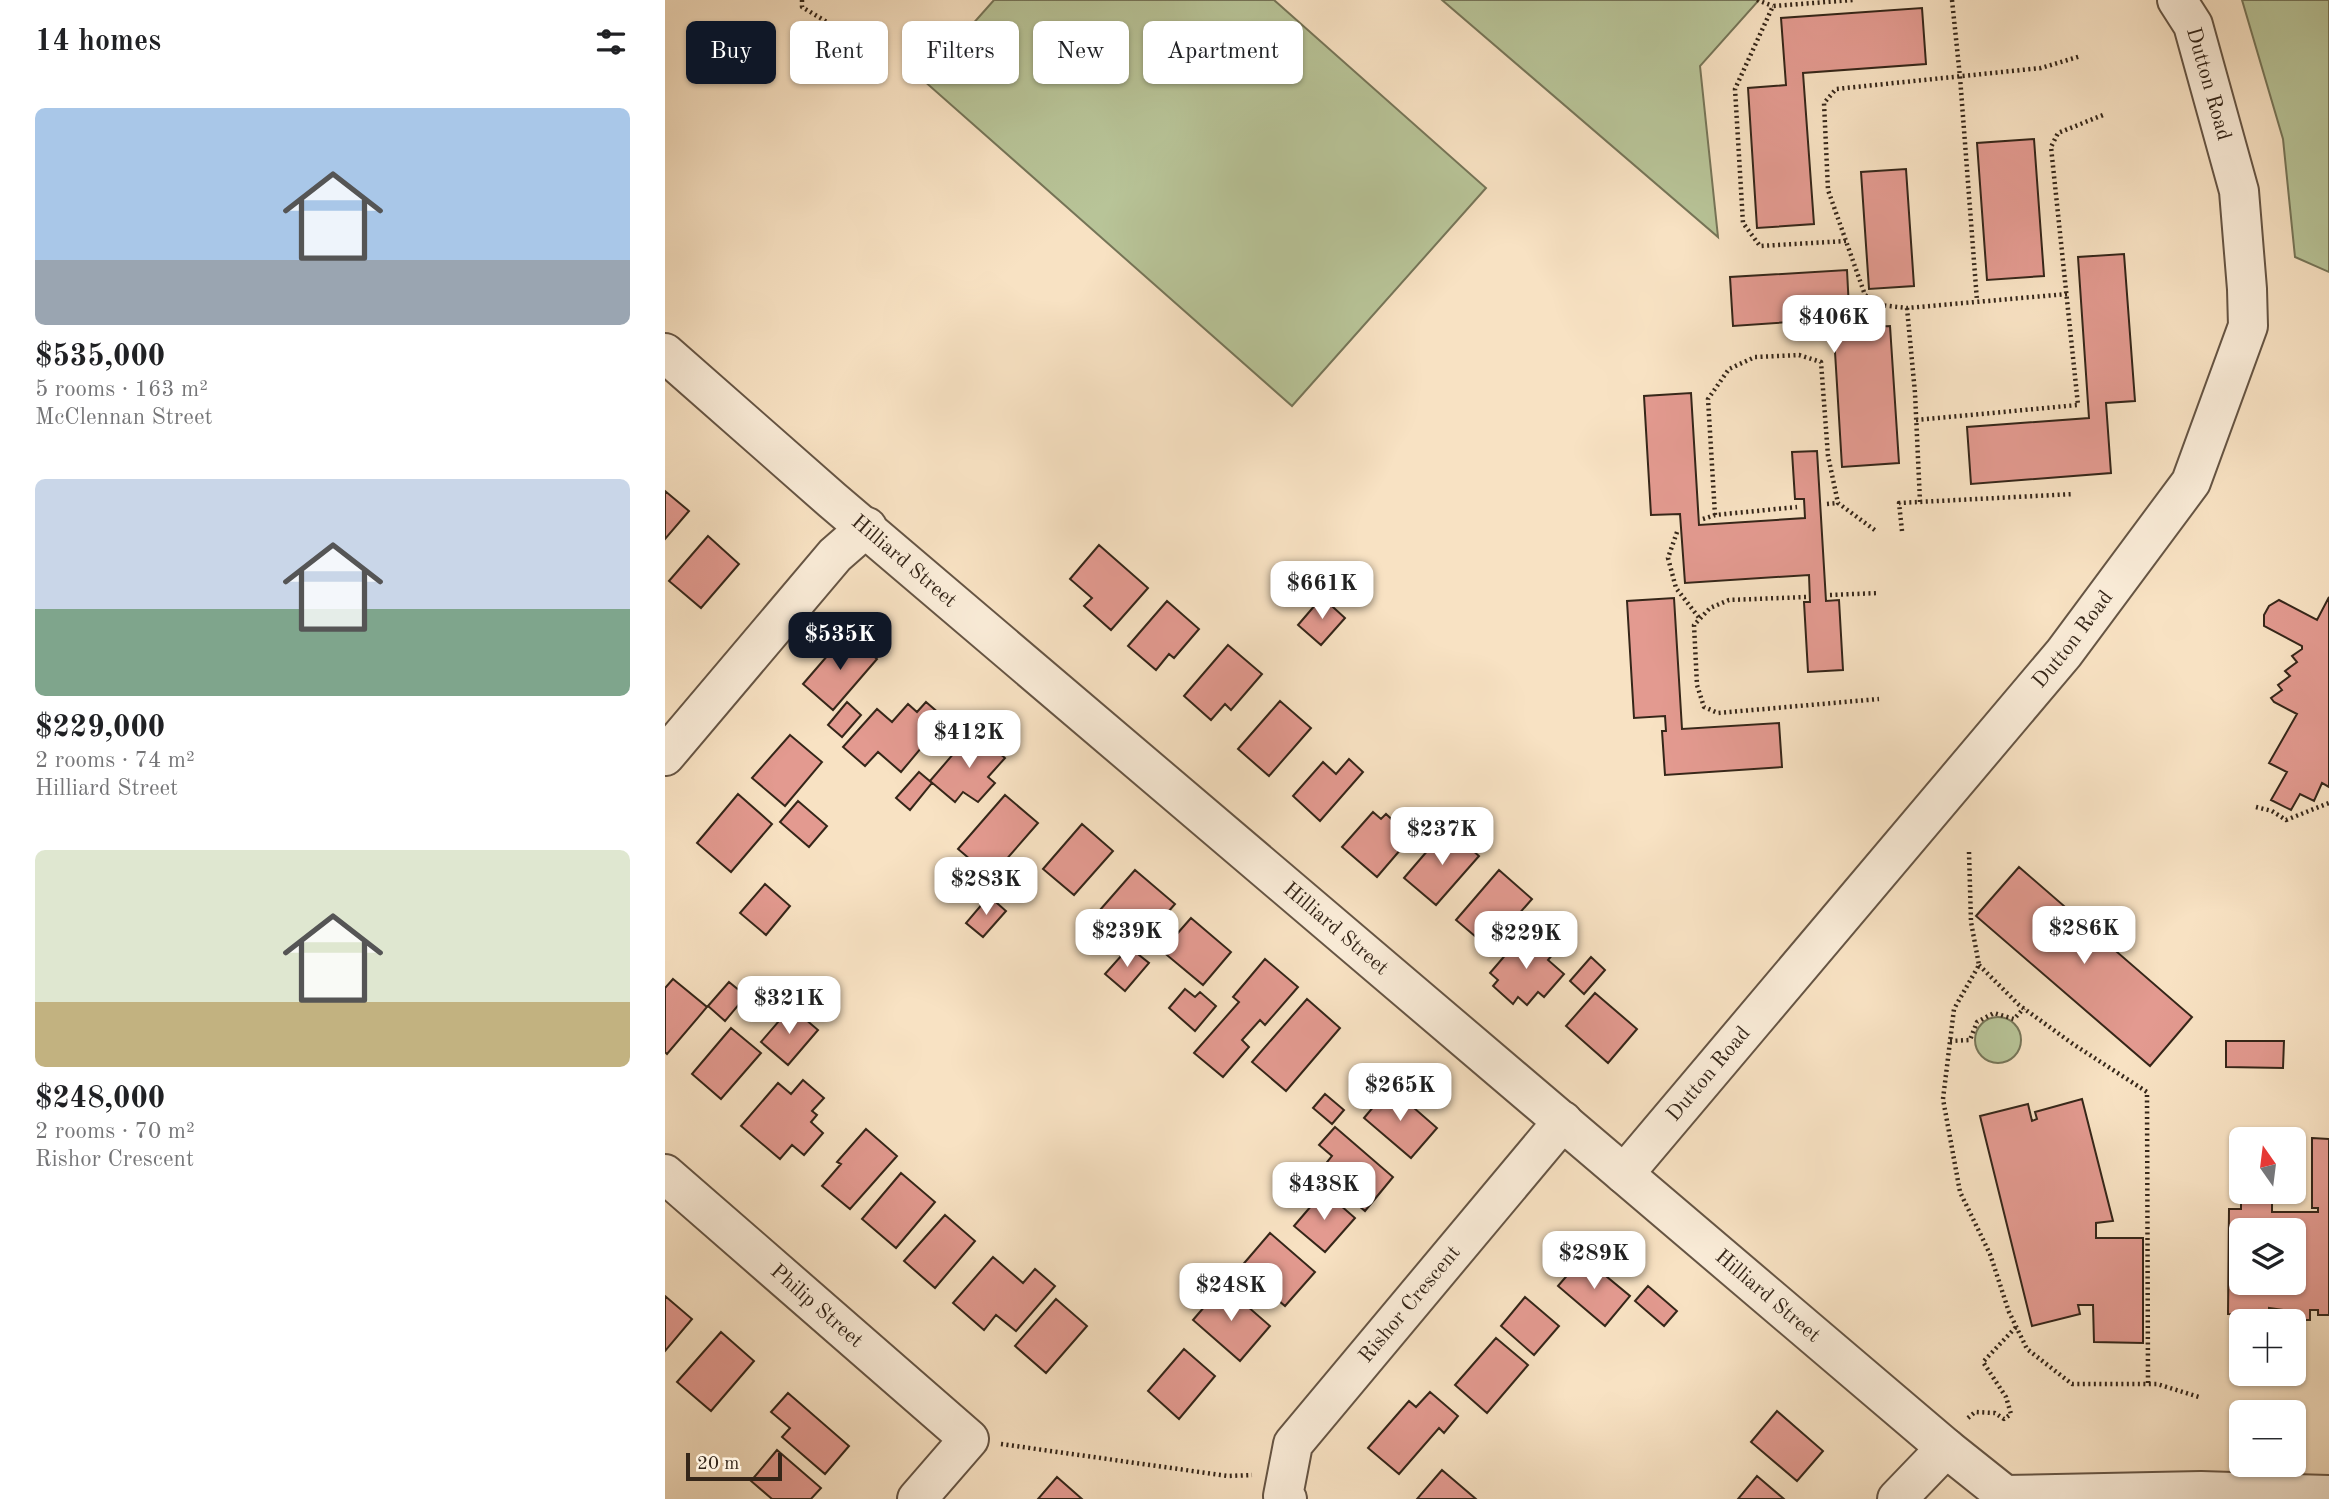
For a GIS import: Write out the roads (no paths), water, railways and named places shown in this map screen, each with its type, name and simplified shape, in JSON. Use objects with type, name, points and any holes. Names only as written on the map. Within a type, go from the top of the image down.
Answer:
[{"type":"street","name":"Dutton Road","points":[[1624,1174],[2064,653],[2191,482],[2248,326],[2247,289],[2239,191],[2193,25],[2177,0]]},
{"type":"street","name":"Hilliard Street","points":[[665,353],[832,500],[867,527],[1945,1448],[2008,1497]]},
{"type":"street","points":[[665,756],[835,555],[867,527]]},
{"type":"street","name":"Rishor Crescent","points":[[1287,1486],[1293,1444],[1563,1121]]},
{"type":"street","name":"Philip Street","points":[[665,1174],[969,1439],[918,1499]]},
{"type":"street","points":[[1897,1499],[1945,1448]]},
{"type":"street","points":[[2008,1497],[2201,1491],[2329,1495]]}]
